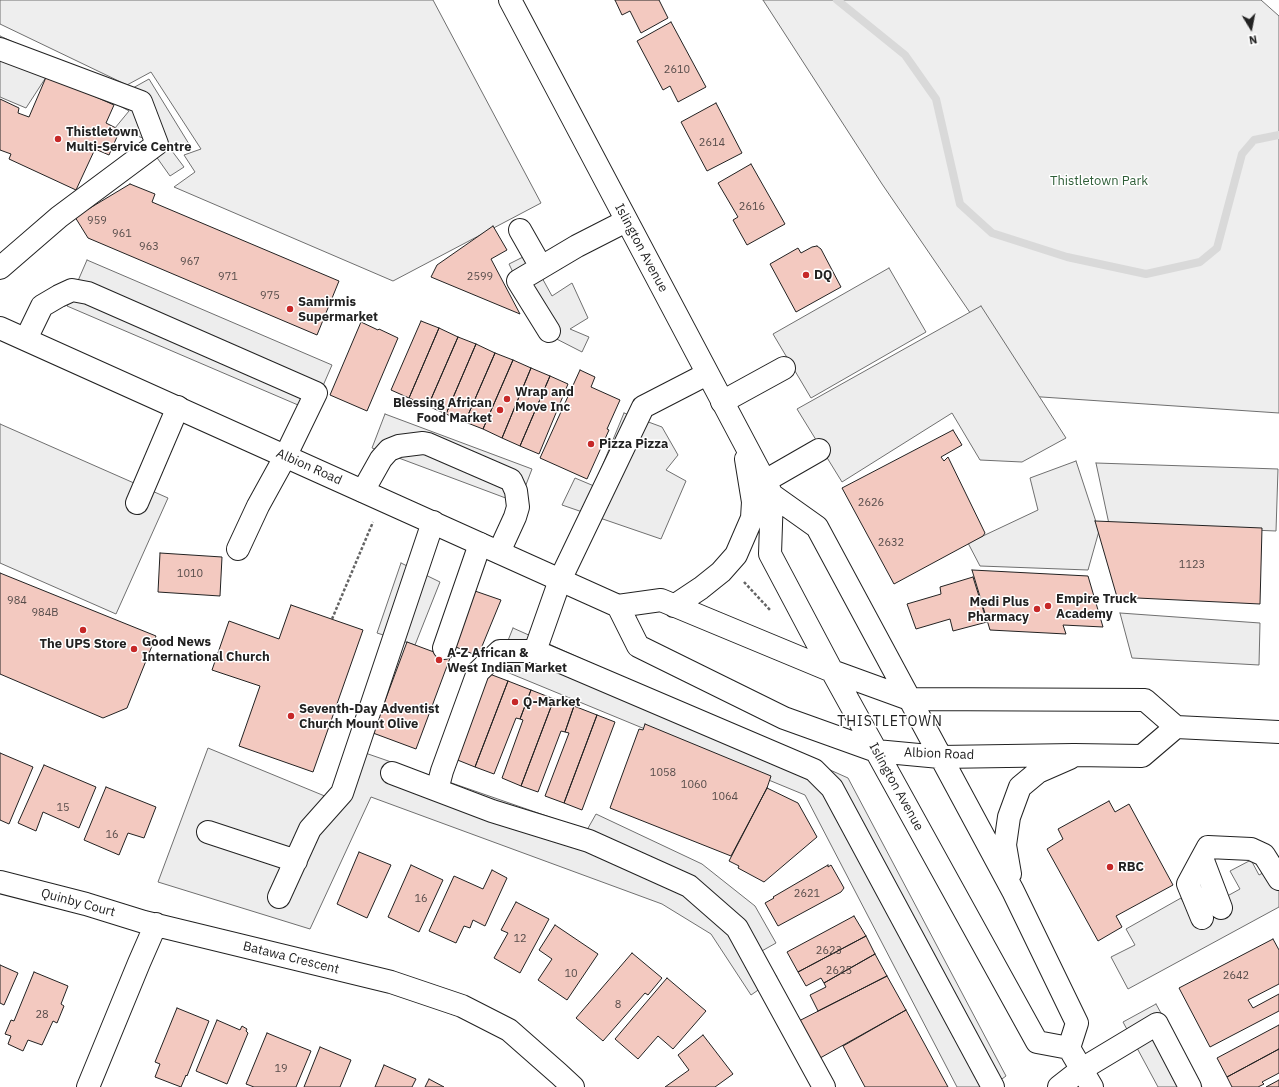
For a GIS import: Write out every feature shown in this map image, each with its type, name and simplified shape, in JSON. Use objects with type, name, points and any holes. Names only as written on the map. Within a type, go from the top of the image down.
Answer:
[{"type":"main road","name":"Islington Avenue","points":[[510,0],[769,488],[817,527],[1013,891],[1077,1023],[1069,1048],[1037,1042],[832,671],[770,554],[769,488]]},
{"type":"main road","points":[[0,49],[141,102],[157,144],[59,217],[0,268]]},
{"type":"main road","points":[[549,331],[518,281],[626,220]]},
{"type":"main road","points":[[520,230],[541,267]]},
{"type":"main road","points":[[26,339],[42,306],[72,290],[88,293],[316,393],[285,457],[258,506],[238,549]]},
{"type":"main road","name":"Albion Road","points":[[0,328],[618,606],[638,646],[784,718],[876,751],[940,757],[1074,755],[1142,756],[1176,727]]},
{"type":"main road","points":[[722,402],[784,368]]},
{"type":"main road","points":[[535,651],[560,580],[643,407],[708,374]]},
{"type":"main road","points":[[137,503],[178,408]]},
{"type":"main road","points":[[674,606],[701,588],[725,568],[736,555],[752,518],[753,502],[748,467],[739,433]]},
{"type":"main road","points":[[372,495],[381,459],[389,450],[399,446],[423,443],[511,480],[516,491],[518,506],[515,517],[489,548],[444,648]]},
{"type":"main road","points":[[769,488],[819,450]]},
{"type":"main road","points":[[279,897],[310,829],[342,793],[432,522]]},
{"type":"main road","points":[[618,606],[661,600],[832,671],[909,699],[1145,700],[1176,727],[1279,732]]},
{"type":"main road","points":[[437,790],[442,770],[478,672],[500,651],[535,651],[814,770],[832,788],[993,1087]]},
{"type":"main road","points":[[1013,891],[1005,845],[1009,817],[1020,787],[1038,772],[1067,760],[1074,755]]},
{"type":"main road","points":[[392,773],[492,811],[589,842],[688,886],[736,928],[824,1087]]},
{"type":"main road","points":[[208,832],[296,861]]},
{"type":"main road","points":[[1202,918],[1188,884],[1208,847],[1251,849],[1264,854],[1279,879]]},
{"type":"main road","points":[[1202,858],[1221,908]]},
{"type":"main road","name":"Quinby Court","points":[[0,882],[156,924]]},
{"type":"main road","points":[[88,1087],[156,924]]},
{"type":"main road","name":"Batawa Crescent","points":[[156,924],[391,982],[462,1006],[509,1030],[573,1087]]},
{"type":"main road","points":[[1059,1087],[1087,1078],[1157,1024],[1190,1087]]},
{"type":"main road","points":[[1069,1048],[1087,1078]]},
{"type":"path","points":[[332,620],[372,495]]},
{"type":"path","points":[[741,579],[771,611]]},
{"type":"green space","points":[[0,0],[433,0],[541,203],[393,281],[174,187],[195,172],[184,155],[201,149],[151,72],[127,85],[0,24]]},
{"type":"green space","name":"Thistletown Park","points":[[763,0],[1261,0],[1279,16],[1279,413],[1027,396],[882,184]]},
{"type":"shaded area","points":[[0,36],[124,93],[149,79],[189,144],[172,151],[184,167],[170,176],[143,138],[115,128],[129,111],[52,68],[26,108],[0,97]]},
{"type":"shaded area","points":[[529,254],[552,296],[572,283],[588,318],[570,329],[589,337],[582,352],[541,331],[509,264]]},
{"type":"shaded area","points":[[87,260],[332,365],[312,411],[67,306]]},
{"type":"shaded area","points":[[889,268],[926,332],[811,398],[773,334]]},
{"type":"shaded area","points":[[981,306],[1066,438],[1022,462],[980,460],[952,413],[842,482],[797,409]]},
{"type":"shaded area","points":[[624,413],[662,427],[678,455],[666,470],[686,481],[661,539],[562,505],[575,478],[594,486]]},
{"type":"shaded area","points":[[385,414],[532,469],[519,503],[372,448]]},
{"type":"shaded area","points":[[0,424],[168,498],[116,614],[0,563]]},
{"type":"shaded area","points":[[1076,461],[1099,531],[1088,570],[980,566],[968,543],[1038,510],[1030,478]]},
{"type":"shaded area","points":[[1096,463],[1278,469],[1276,531],[1109,524]]},
{"type":"shaded area","points":[[401,563],[440,582],[415,645],[377,633]]},
{"type":"shaded area","points":[[1120,613],[1260,623],[1259,665],[1132,658]]},
{"type":"shaded area","points":[[513,628],[848,778],[1006,1076],[991,1087],[957,1087],[805,795],[497,668]]},
{"type":"shaded area","points":[[348,747],[587,830],[596,814],[702,864],[755,906],[776,943],[760,952],[777,977],[751,995],[711,934],[662,904],[371,797],[310,929],[158,882],[208,748],[332,799]]},
{"type":"shaded area","points":[[1251,860],[1259,875],[1276,866],[1279,872],[1279,907],[1128,989],[1111,957],[1135,945],[1126,929],[1181,898],[1191,916],[1240,889],[1230,871]]},
{"type":"shaded area","points":[[1156,1004],[1202,1087],[1158,1087],[1123,1022]]},
{"type":"building","points":[[615,0],[659,0],[668,18],[641,33],[630,11],[622,15]]},
{"type":"building","points":[[671,22],[706,87],[678,102],[670,86],[663,90],[637,41]]},
{"type":"building","name":"Thistletown Multi-Service Centre","points":[[47,75],[114,105],[106,123],[120,130],[109,155],[95,149],[76,190],[9,159],[11,154],[0,150],[0,99],[19,108],[18,113],[29,117]]},
{"type":"building","points":[[716,103],[742,153],[707,171],[681,122]]},
{"type":"building","points":[[751,164],[785,224],[747,245],[733,220],[738,217],[718,183]]},
{"type":"building","points":[[130,184],[155,194],[152,202],[339,281],[317,335],[88,238],[75,217]]},
{"type":"building","points":[[493,226],[507,250],[491,259],[520,314],[431,277],[437,265]]},
{"type":"building","name":"DQ","points":[[817,246],[821,249],[841,287],[796,312],[770,264],[798,248],[801,253]]},
{"type":"building","points":[[421,321],[439,328],[409,398],[391,390]]},
{"type":"building","points":[[361,322],[398,338],[367,411],[330,395]]},
{"type":"building","points":[[439,328],[458,337],[428,406],[409,398]]},
{"type":"building","points":[[458,337],[476,344],[446,414],[428,406]]},
{"type":"building","points":[[476,344],[495,353],[465,422],[446,414]]},
{"type":"building","points":[[495,353],[513,360],[483,429],[465,422]]},
{"type":"building","name":"Wrap and Move Inc","points":[[513,360],[531,368],[502,438],[483,429]]},
{"type":"building","points":[[531,368],[550,376],[520,446],[502,438]]},
{"type":"building","points":[[580,370],[595,377],[591,387],[620,400],[607,429],[609,430],[587,479],[540,458]]},
{"type":"building","points":[[550,376],[568,384],[539,454],[520,446]]},
{"type":"building","points":[[953,430],[962,445],[941,457],[944,461],[948,457],[985,533],[983,536],[894,584],[842,488]]},
{"type":"building","points":[[1095,521],[1262,528],[1260,604],[1117,597]]},
{"type":"building","points":[[160,553],[222,557],[220,596],[158,592]]},
{"type":"building","points":[[972,570],[1088,576],[1103,627],[1063,625],[1066,634],[990,630]]},
{"type":"building","points":[[0,573],[156,636],[127,708],[103,718],[0,674]]},
{"type":"building","points":[[973,577],[987,622],[953,631],[950,619],[916,629],[907,604],[941,594],[940,587]]},
{"type":"building","points":[[472,590],[501,600],[478,656],[451,645]]},
{"type":"building","name":"Seventh-Day Adventist Church Mount Olive","points":[[291,605],[363,630],[313,772],[239,746],[260,686],[212,670],[229,621],[279,639]]},
{"type":"building","points":[[407,642],[450,658],[416,749],[373,733]]},
{"type":"building","points":[[487,673],[508,681],[475,767],[455,759]]},
{"type":"building","points":[[508,681],[531,690],[520,719],[516,718],[494,774],[475,767]]},
{"type":"building","points":[[531,690],[554,699],[521,786],[502,778],[523,720],[520,719]]},
{"type":"building","points":[[554,699],[574,706],[565,732],[561,731],[538,792],[521,786]]},
{"type":"building","points":[[574,706],[597,715],[564,803],[545,796],[569,733],[565,732]]},
{"type":"building","points":[[597,715],[615,722],[582,810],[564,803]]},
{"type":"building","points":[[645,724],[771,776],[767,788],[731,856],[610,808],[639,729],[643,730]]},
{"type":"building","points":[[0,753],[33,767],[9,824],[0,820]]},
{"type":"building","points":[[44,765],[96,787],[79,828],[43,812],[36,831],[18,823]]},
{"type":"building","points":[[106,787],[156,807],[144,838],[128,833],[119,855],[84,840]]},
{"type":"building","points":[[767,788],[798,803],[817,837],[764,882],[738,868],[739,866],[729,861]]},
{"type":"building","name":"RBC","points":[[1109,801],[1115,812],[1129,804],[1173,885],[1116,916],[1122,927],[1098,941],[1047,849],[1063,839],[1058,829]]},
{"type":"building","points":[[359,852],[391,865],[367,918],[337,904]]},
{"type":"building","points":[[411,865],[443,880],[419,932],[388,917]]},
{"type":"building","points":[[828,865],[828,867],[831,865],[844,888],[841,892],[778,926],[765,903]]},
{"type":"building","points":[[492,870],[507,878],[485,926],[473,920],[470,928],[464,926],[456,943],[429,931],[454,876],[483,889]]},
{"type":"building","points":[[516,902],[549,919],[520,973],[494,958],[508,933],[501,930]]},
{"type":"building","points":[[854,916],[866,936],[798,972],[787,952]]},
{"type":"building","points":[[555,925],[598,954],[567,1000],[538,980],[552,959],[539,950]]},
{"type":"building","points":[[866,936],[875,954],[824,983],[821,978],[806,986],[798,972]]},
{"type":"building","points":[[1273,939],[1279,950],[1279,984],[1248,1000],[1253,1008],[1279,994],[1279,1011],[1210,1047],[1179,988]]},
{"type":"building","points":[[632,953],[662,978],[648,995],[645,993],[603,1041],[576,1018]]},
{"type":"building","points":[[875,954],[887,976],[818,1011],[810,995],[826,987],[824,983]]},
{"type":"building","points":[[0,965],[18,973],[4,1005],[0,1003]]},
{"type":"building","points":[[34,972],[68,986],[61,1004],[64,1006],[57,1023],[53,1021],[42,1045],[28,1040],[23,1051],[8,1044],[11,1036],[5,1034],[11,1020],[14,1021]]},
{"type":"building","points":[[887,976],[906,1010],[813,1062],[793,1024]]},
{"type":"building","points":[[667,978],[706,1011],[673,1049],[658,1036],[638,1059],[615,1039]]},
{"type":"building","points":[[177,1008],[209,1021],[187,1076],[186,1075],[181,1087],[155,1077],[160,1064],[155,1062]]},
{"type":"building","points":[[906,1010],[948,1087],[865,1087],[843,1046]]},
{"type":"building","points":[[217,1020],[240,1030],[242,1026],[247,1029],[246,1031],[248,1033],[227,1084],[196,1071]]},
{"type":"building","points":[[1279,1025],[1279,1049],[1227,1077],[1217,1058]]},
{"type":"building","points":[[267,1033],[311,1051],[296,1087],[254,1087],[246,1084]]},
{"type":"building","points":[[703,1035],[733,1074],[715,1087],[665,1087],[689,1070],[678,1055]]},
{"type":"building","points":[[320,1047],[351,1060],[340,1087],[304,1087]]},
{"type":"building","points":[[1279,1049],[1279,1073],[1262,1082],[1264,1084],[1258,1087],[1232,1087],[1227,1077]]},
{"type":"building","points":[[384,1065],[416,1079],[412,1087],[375,1087]]},
{"type":"building","points":[[429,1079],[444,1087],[425,1087]]},
{"type":"building","points":[[1279,1080],[1279,1087],[1266,1087]]},
{"type":"waterway","points":[[837,0],[905,55],[936,99],[960,204],[992,233],[1067,257],[1146,274],[1200,262],[1217,248],[1242,154],[1254,140],[1279,135]]},
{"type":"place","name":"Thistletown Multi-Service Centre","points":[[58,139]]},
{"type":"place","name":"DQ","points":[[806,275]]},
{"type":"place","name":"Samirmis Supermarket","points":[[290,309]]},
{"type":"place","name":"Wrap and Move Inc","points":[[507,399]]},
{"type":"place","name":"Blessing African Food Market","points":[[500,410]]},
{"type":"place","name":"Pizza Pizza","points":[[591,444]]},
{"type":"place","name":"Empire Truck Academy","points":[[1048,606]]},
{"type":"place","name":"Medi Plus Pharmacy","points":[[1037,609]]},
{"type":"place","name":"The UPS Store","points":[[83,630]]},
{"type":"place","name":"Good News International Church","points":[[134,649]]},
{"type":"place","name":"A-Z African & West Indian Market","points":[[439,660]]},
{"type":"place","name":"Q-Market","points":[[515,702]]},
{"type":"place","name":"Seventh-Day Adventist Church Mount Olive","points":[[291,716]]},
{"type":"place","name":"RBC","points":[[1110,867]]},
{"type":"district","name":"THISTLETOWN","points":[[890,722]]}]
